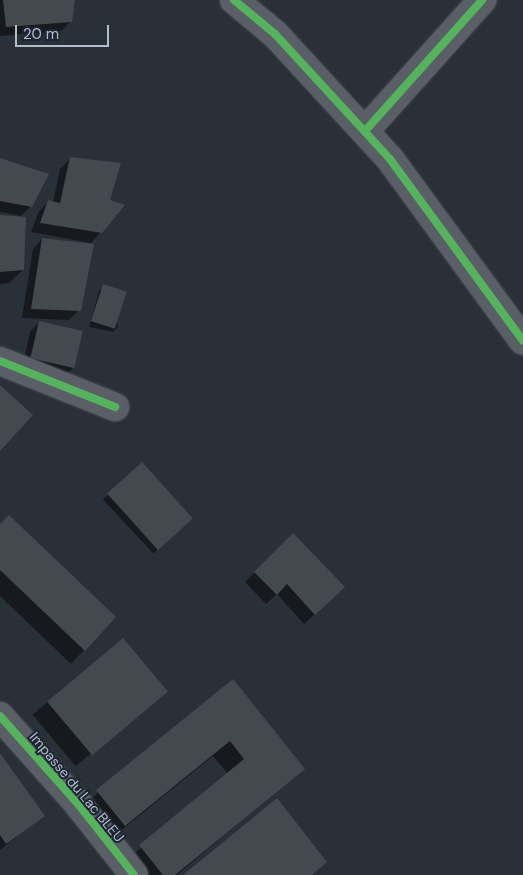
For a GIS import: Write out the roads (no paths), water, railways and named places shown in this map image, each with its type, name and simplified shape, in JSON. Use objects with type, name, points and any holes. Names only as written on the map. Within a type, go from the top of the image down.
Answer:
[{"type":"street","points":[[234,0],[275,34],[390,159],[523,341]]},
{"type":"street","points":[[365,131],[482,0]]},
{"type":"street","points":[[0,361],[115,407]]},
{"type":"street","name":"Impasse du Lac BLEU","points":[[0,716],[78,804],[134,875]]}]
